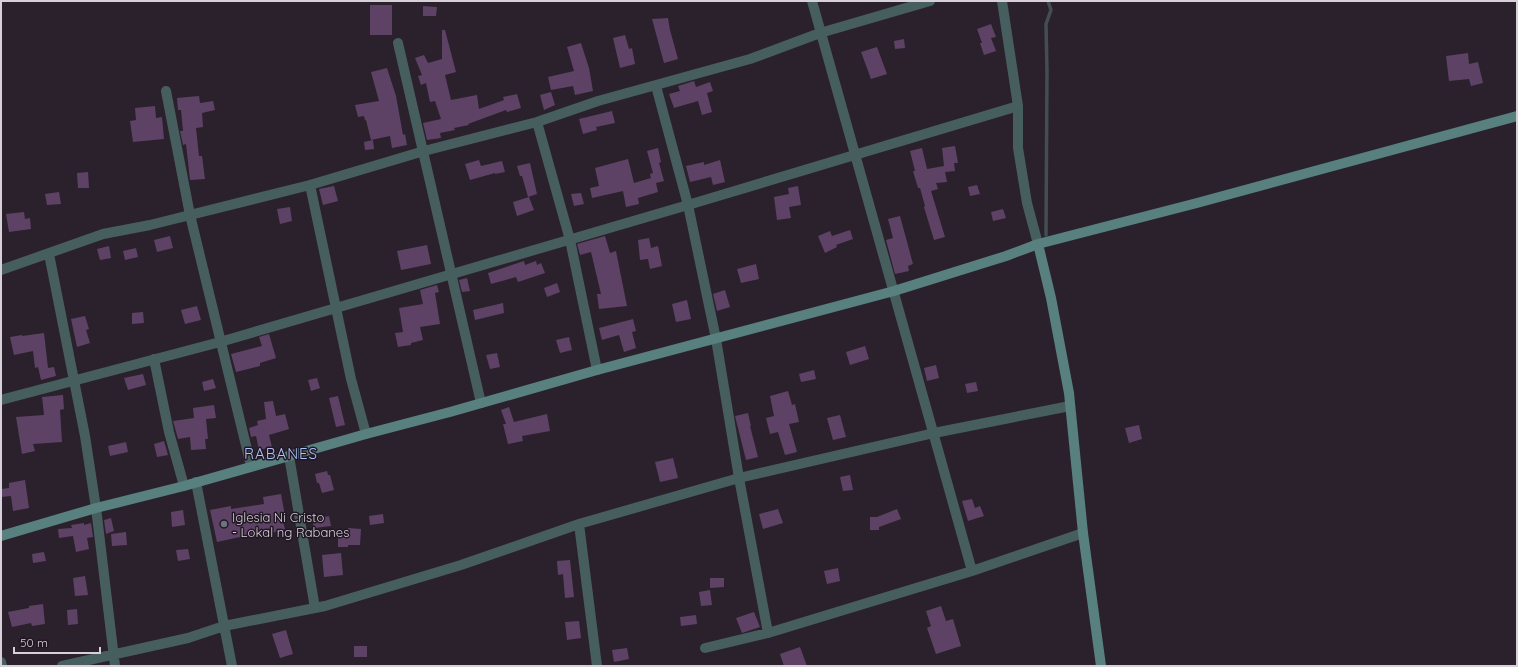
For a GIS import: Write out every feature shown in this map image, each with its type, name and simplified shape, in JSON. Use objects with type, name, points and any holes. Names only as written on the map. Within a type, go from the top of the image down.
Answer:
[{"type":"street","points":[[812,1],[972,571]]},
{"type":"street","points":[[1,270],[103,234],[150,225],[310,185],[424,151],[537,122],[598,101],[750,59],[820,33],[930,1]]},
{"type":"street","points":[[1002,1],[1018,106],[1018,148],[1027,203],[1051,298],[1070,406],[1083,533],[1101,666]]},
{"type":"street","points":[[398,43],[481,403]]},
{"type":"street","points":[[656,86],[688,205],[716,339],[739,478],[768,633]]},
{"type":"street","points":[[166,91],[190,215],[251,466]]},
{"type":"street","points":[[1,400],[154,358],[220,342],[570,240],[1018,106]]},
{"type":"street","points":[[1,536],[96,508],[184,486],[597,370],[894,291],[1006,256],[1038,244],[1197,203],[1517,116]]},
{"type":"street","points":[[537,122],[570,240],[597,370]]},
{"type":"street","points":[[310,185],[351,379],[366,434]]},
{"type":"street","points":[[49,254],[85,436],[96,508],[115,666]]},
{"type":"street","points":[[154,358],[169,432],[184,486]]},
{"type":"street","points":[[62,666],[113,656],[188,638],[224,626],[325,606],[461,565],[579,524],[739,478],[934,433],[1070,406]]},
{"type":"street","points":[[289,456],[315,608]]},
{"type":"street","points":[[196,482],[232,666]]},
{"type":"street","points":[[579,524],[597,666]]},
{"type":"street","points":[[705,648],[768,633],[972,571],[1083,533]]},
{"type":"street","points":[[1,662],[2,666]]},
{"type":"building","points":[[370,5],[392,5],[392,35],[370,35]]},
{"type":"building","points":[[423,6],[437,7],[436,16],[423,16]]},
{"type":"building","points":[[668,18],[678,59],[664,63],[652,19]]},
{"type":"building","points":[[991,24],[996,37],[991,38],[996,51],[984,55],[977,29]]},
{"type":"building","points":[[442,30],[445,30],[456,72],[445,75],[451,100],[477,95],[479,109],[504,100],[503,97],[517,94],[521,108],[507,112],[506,110],[468,124],[469,125],[454,128],[455,130],[440,133],[441,138],[427,140],[423,123],[441,119],[435,101],[430,102],[426,83],[421,85],[418,76],[422,75],[415,58],[424,55],[428,63],[442,59]]},
{"type":"building","points":[[625,35],[629,49],[632,48],[635,64],[620,68],[613,38]]},
{"type":"building","points":[[904,39],[905,48],[895,49],[894,41]]},
{"type":"building","points":[[581,43],[589,68],[593,91],[575,95],[573,86],[551,90],[548,77],[574,71],[567,47]]},
{"type":"building","points":[[877,47],[887,74],[871,79],[861,52]]},
{"type":"building","points":[[1468,53],[1469,64],[1478,62],[1483,83],[1471,86],[1469,79],[1449,81],[1446,56]]},
{"type":"building","points":[[387,68],[396,96],[403,135],[405,134],[407,145],[392,148],[390,136],[371,140],[366,120],[364,116],[358,117],[355,105],[379,101],[371,72]]},
{"type":"building","points":[[694,81],[696,87],[710,82],[713,91],[707,93],[712,112],[702,115],[698,101],[674,108],[669,94],[680,91],[678,86]]},
{"type":"building","points":[[551,92],[555,105],[544,110],[540,95]]},
{"type":"building","points":[[199,96],[200,103],[213,101],[215,110],[202,113],[203,127],[196,128],[199,156],[202,156],[205,179],[190,180],[186,144],[183,145],[180,131],[183,131],[181,110],[178,110],[177,98]]},
{"type":"building","points":[[155,106],[156,118],[162,117],[164,139],[133,142],[130,121],[136,120],[135,108]]},
{"type":"building","points":[[612,111],[615,123],[596,127],[597,130],[583,134],[579,119]]},
{"type":"building","points":[[373,140],[374,149],[365,150],[364,142]]},
{"type":"building","points":[[955,146],[958,163],[954,163],[955,171],[945,172],[947,182],[936,183],[938,189],[931,191],[945,237],[934,240],[920,188],[918,188],[913,171],[915,171],[910,151],[922,148],[927,169],[944,166],[942,148]]},
{"type":"building","points":[[658,148],[661,162],[659,163],[664,181],[656,183],[658,192],[638,198],[639,204],[626,207],[623,191],[592,198],[590,188],[599,186],[595,168],[628,159],[634,183],[651,178],[650,174],[653,173],[647,151]]},
{"type":"building","points":[[479,160],[481,166],[502,161],[505,172],[495,173],[470,180],[465,164]]},
{"type":"building","points":[[720,160],[725,182],[713,185],[711,177],[690,182],[686,166],[704,162],[704,165]]},
{"type":"building","points":[[530,163],[537,194],[528,197],[522,176],[520,176],[517,166]]},
{"type":"building","points":[[88,172],[89,188],[78,188],[77,173]]},
{"type":"building","points":[[977,185],[980,194],[970,196],[968,187]]},
{"type":"building","points":[[334,186],[338,201],[323,205],[319,189]]},
{"type":"building","points":[[798,186],[801,205],[789,207],[791,218],[777,220],[774,197],[789,194],[788,188]]},
{"type":"building","points":[[59,192],[61,204],[47,205],[45,194]]},
{"type":"building","points":[[581,193],[584,204],[574,206],[571,194]]},
{"type":"building","points":[[529,197],[534,210],[517,216],[513,202]]},
{"type":"building","points":[[290,207],[292,221],[280,224],[277,209]]},
{"type":"building","points":[[1003,209],[1006,218],[993,221],[991,212]]},
{"type":"building","points":[[24,212],[25,219],[30,218],[31,229],[9,232],[6,214]]},
{"type":"building","points":[[900,216],[913,264],[908,266],[909,271],[895,274],[886,240],[893,238],[888,219]]},
{"type":"building","points":[[850,230],[853,239],[836,245],[837,247],[825,253],[818,236],[830,231],[832,236]]},
{"type":"building","points":[[170,236],[173,248],[157,252],[154,240]]},
{"type":"building","points":[[605,236],[610,253],[616,251],[627,306],[599,309],[597,294],[601,294],[591,252],[580,255],[577,244]]},
{"type":"building","points":[[649,238],[651,248],[658,246],[662,266],[650,269],[648,259],[640,260],[638,240]]},
{"type":"building","points":[[427,245],[431,264],[401,270],[397,251]]},
{"type":"building","points":[[109,246],[111,258],[100,260],[97,249]]},
{"type":"building","points":[[136,248],[138,257],[125,260],[123,251]]},
{"type":"building","points":[[524,261],[525,265],[536,261],[537,265],[541,263],[545,273],[518,282],[516,277],[491,284],[488,273]]},
{"type":"building","points":[[756,264],[759,279],[741,283],[737,269]]},
{"type":"building","points":[[467,278],[470,291],[462,292],[459,280]]},
{"type":"building","points":[[557,283],[560,292],[547,297],[544,288]]},
{"type":"building","points":[[437,285],[439,292],[435,293],[440,324],[420,327],[423,340],[411,343],[411,345],[398,347],[395,333],[403,332],[399,308],[423,304],[420,290]]},
{"type":"building","points":[[725,290],[730,307],[717,311],[713,294]]},
{"type":"building","points":[[687,300],[691,319],[676,322],[672,304]]},
{"type":"building","points":[[503,303],[504,313],[475,320],[473,310]]},
{"type":"building","points":[[197,306],[201,320],[185,324],[181,310]]},
{"type":"building","points":[[143,312],[144,323],[132,324],[132,313]]},
{"type":"building","points":[[85,316],[89,329],[86,330],[90,343],[77,347],[71,319]]},
{"type":"building","points":[[633,319],[636,331],[632,332],[636,348],[624,352],[619,335],[602,340],[599,328]]},
{"type":"building","points":[[44,333],[48,368],[54,367],[56,376],[41,380],[38,367],[35,368],[33,351],[14,355],[10,337]]},
{"type":"building","points":[[269,334],[276,358],[260,363],[260,366],[236,372],[231,354],[262,346],[259,337]]},
{"type":"building","points":[[569,337],[572,350],[560,353],[556,340]]},
{"type":"building","points":[[865,346],[869,359],[850,365],[846,352]]},
{"type":"building","points":[[497,353],[500,367],[490,369],[486,355]]},
{"type":"building","points":[[936,365],[939,378],[927,381],[924,368]]},
{"type":"building","points":[[814,370],[816,379],[801,382],[799,374]]},
{"type":"building","points":[[143,374],[146,385],[128,390],[124,378]]},
{"type":"building","points":[[317,378],[320,388],[311,391],[308,380]]},
{"type":"building","points":[[213,379],[216,388],[204,391],[202,382]]},
{"type":"building","points":[[976,382],[978,391],[967,393],[965,384]]},
{"type":"building","points":[[788,391],[792,405],[795,404],[799,422],[789,424],[797,452],[785,455],[778,432],[770,434],[766,418],[774,416],[770,396]]},
{"type":"building","points":[[63,395],[64,409],[60,410],[62,442],[33,444],[35,451],[22,454],[16,417],[44,415],[42,397]]},
{"type":"building","points":[[338,396],[345,425],[336,427],[329,398]]},
{"type":"building","points":[[273,401],[276,416],[285,414],[289,429],[269,435],[272,447],[259,450],[256,436],[251,437],[249,428],[258,425],[257,421],[266,419],[264,402]]},
{"type":"building","points":[[214,405],[216,418],[206,419],[208,439],[205,439],[206,449],[191,450],[190,437],[178,439],[173,421],[194,418],[193,408]]},
{"type":"building","points":[[509,407],[514,422],[547,414],[550,431],[522,436],[523,441],[508,444],[503,424],[506,424],[501,410]]},
{"type":"building","points":[[748,413],[758,457],[746,460],[735,416]]},
{"type":"building","points":[[840,415],[846,437],[833,440],[827,418]]},
{"type":"building","points":[[1139,425],[1142,439],[1129,443],[1125,428]]},
{"type":"building","points":[[164,441],[168,455],[157,457],[154,444]]},
{"type":"building","points":[[126,442],[128,452],[110,456],[108,446]]},
{"type":"building","points":[[673,458],[678,478],[660,482],[655,462]]},
{"type":"building","points":[[327,471],[328,475],[330,475],[334,490],[322,493],[319,483],[317,483],[315,474]]},
{"type":"building","points":[[850,475],[853,490],[843,491],[840,477]]},
{"type":"building","points":[[25,480],[29,508],[13,511],[11,496],[1,497],[1,489],[9,488],[9,483]]},
{"type":"building","points":[[281,494],[286,521],[283,522],[285,529],[262,536],[250,538],[249,535],[217,542],[210,510],[231,506],[231,509],[264,504],[263,497]]},
{"type":"building","points":[[972,499],[975,508],[980,506],[984,516],[968,521],[962,501]]},
{"type":"building","points":[[778,509],[783,523],[763,529],[759,514]]},
{"type":"building","points":[[897,509],[901,519],[879,527],[879,530],[870,530],[870,517],[877,517]]},
{"type":"building","points":[[183,510],[185,525],[172,527],[171,512]]},
{"type":"building","points":[[383,514],[384,523],[370,525],[369,516]]},
{"type":"building","points":[[329,516],[331,526],[314,528],[312,519]]},
{"type":"building","points":[[111,518],[114,531],[106,534],[104,520]]},
{"type":"building","points":[[84,523],[84,525],[91,523],[93,537],[87,538],[89,549],[76,552],[73,536],[59,538],[58,529],[72,528],[71,525]]},
{"type":"building","points":[[348,528],[361,529],[360,545],[338,547],[338,536],[348,535]]},
{"type":"building","points":[[126,532],[127,545],[112,546],[111,534]]},
{"type":"building","points":[[188,549],[190,559],[178,561],[176,550]]},
{"type":"building","points":[[44,552],[46,561],[33,563],[32,554]]},
{"type":"building","points":[[341,553],[343,575],[324,577],[322,555]]},
{"type":"building","points":[[570,560],[574,597],[565,598],[563,574],[558,575],[557,561]]},
{"type":"building","points":[[838,568],[840,581],[827,584],[824,571]]},
{"type":"building","points":[[85,576],[88,595],[75,596],[73,578]]},
{"type":"building","points":[[710,578],[724,578],[724,587],[710,588]]},
{"type":"building","points":[[710,590],[712,605],[701,606],[699,592]]},
{"type":"building","points":[[43,604],[45,624],[32,626],[31,623],[12,627],[8,612]]},
{"type":"building","points":[[941,606],[946,621],[953,619],[961,646],[936,654],[927,628],[931,626],[926,611]]},
{"type":"building","points":[[77,609],[78,624],[68,625],[67,610]]},
{"type":"building","points":[[754,612],[760,627],[742,633],[736,618]]},
{"type":"building","points":[[696,615],[697,624],[681,626],[680,617]]},
{"type":"building","points":[[579,621],[581,638],[567,640],[565,622]]},
{"type":"building","points":[[286,630],[293,654],[280,658],[272,634]]},
{"type":"building","points":[[354,646],[367,646],[367,657],[354,657]]},
{"type":"building","points":[[800,647],[807,666],[784,666],[780,654]]},
{"type":"building","points":[[627,648],[629,659],[614,662],[612,650]]},
{"type":"waterway","points":[[1046,235],[1046,24],[1051,10],[1048,1]]},
{"type":"place","name":"Iglesia Ni Cristo - Lokal ng Rabanes","points":[[224,524]]},
{"type":"district","name":"RABANES","points":[[281,453]]}]
